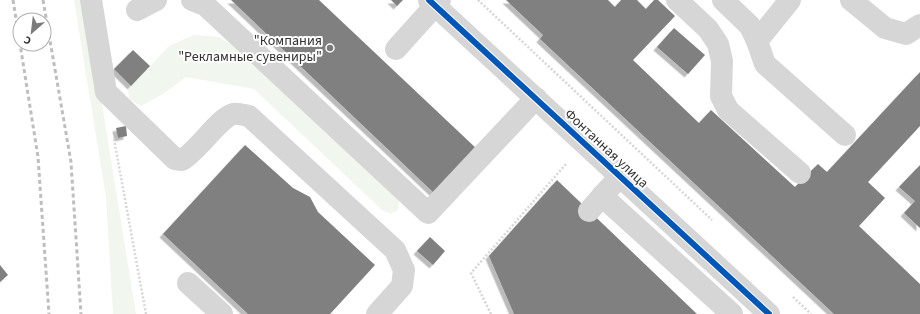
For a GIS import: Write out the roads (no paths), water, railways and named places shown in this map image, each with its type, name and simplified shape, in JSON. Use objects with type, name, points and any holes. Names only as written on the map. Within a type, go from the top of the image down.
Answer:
[{"type":"street","points":[[91,0],[106,92],[175,158],[182,160],[191,155],[220,123],[233,114],[249,116],[394,250],[404,270],[402,286],[377,314]]},
{"type":"street","points":[[137,10],[156,0]]},
{"type":"street","points":[[192,0],[205,5],[428,213],[511,133],[536,98]]},
{"type":"street","points":[[676,0],[708,29],[718,44],[722,61],[721,96],[728,110],[800,173]]},
{"type":"street","points":[[723,0],[750,26],[765,64],[845,135]]},
{"type":"street","points":[[757,41],[790,0]]},
{"type":"street","points":[[851,0],[885,28],[906,34],[920,25]]},
{"type":"street","points":[[396,49],[435,2]]},
{"type":"street","name":"Фонтанная улица","points":[[435,2],[536,98],[769,314]]},
{"type":"street","points":[[620,176],[596,203],[732,314]]},
{"type":"street","points":[[188,283],[222,314]]},
{"type":"railway","points":[[13,0],[38,157],[49,314]]},
{"type":"railway","points":[[43,0],[71,162],[81,314]]},
{"type":"place","name":"\"Компания \"Рекламные сувениры\"","points":[[330,48]]}]
